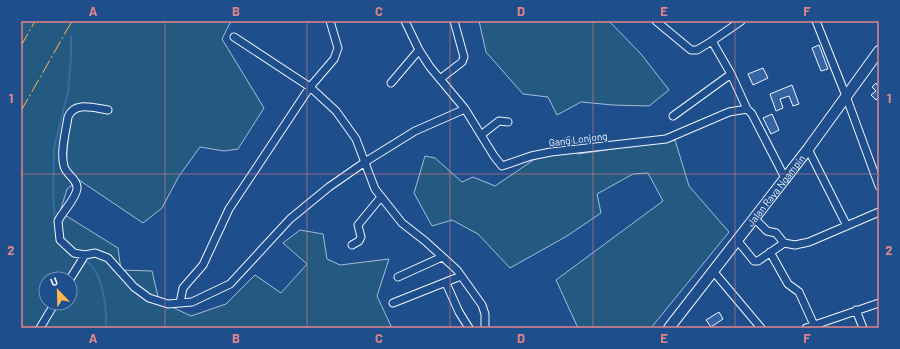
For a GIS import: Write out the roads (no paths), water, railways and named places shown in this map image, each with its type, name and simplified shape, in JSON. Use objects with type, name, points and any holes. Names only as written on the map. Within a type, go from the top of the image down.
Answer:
[{"type":"main road","name":"Jalan Raya Ngampin","points":[[674,326],[754,218],[808,149],[879,51]]},
{"type":"street","points":[[180,303],[183,288],[203,265],[229,210],[310,87],[334,59],[338,48],[330,21]]},
{"type":"street","name":"Gang Lonjong","points":[[405,21],[419,50],[465,109],[502,166],[531,156],[550,152],[666,139],[729,112],[748,109]]},
{"type":"street","points":[[440,78],[462,62],[464,57],[454,21]]},
{"type":"street","points":[[656,21],[691,50],[697,50],[741,21]]},
{"type":"street","points":[[816,21],[846,96],[879,186]]},
{"type":"street","points":[[234,37],[310,87],[340,116],[356,139],[375,189],[402,223],[426,241],[460,276],[482,305],[485,314],[485,328]]},
{"type":"street","points":[[712,41],[731,74],[785,178]]},
{"type":"street","points":[[391,83],[419,50]]},
{"type":"street","points":[[673,116],[731,74]]},
{"type":"street","points":[[108,110],[82,107],[75,108],[70,111],[63,159],[64,166],[77,184],[77,188],[75,194],[58,221],[60,240],[74,253],[85,255],[95,252],[108,258],[134,287],[149,298],[168,304],[192,302],[230,284],[290,219],[329,187],[365,162],[416,131],[465,109]]},
{"type":"street","points":[[481,135],[499,121],[508,122]]},
{"type":"street","points":[[808,149],[847,226]]},
{"type":"street","points":[[352,245],[359,241],[361,237],[358,225],[381,197]]},
{"type":"street","points":[[754,218],[767,231],[776,233],[784,243],[788,245],[802,244],[879,212]]},
{"type":"street","points":[[738,240],[754,261],[758,261],[784,243]]},
{"type":"street","points":[[770,252],[788,284],[799,292],[814,325]]},
{"type":"street","points":[[74,271],[85,255]]},
{"type":"street","points":[[398,277],[444,259]]},
{"type":"street","points":[[714,271],[761,328]]},
{"type":"street","points":[[393,303],[446,283],[460,276]]},
{"type":"street","points":[[446,283],[459,312],[469,328]]},
{"type":"street","points":[[806,328],[879,303]]},
{"type":"street","points":[[856,310],[863,328]]},
{"type":"street","points":[[40,328],[50,311]]},
{"type":"waterway","points":[[55,220],[53,195],[54,148],[68,92],[71,37]]},
{"type":"waterway","points":[[84,260],[96,272],[100,280],[106,311],[106,328]]}]
